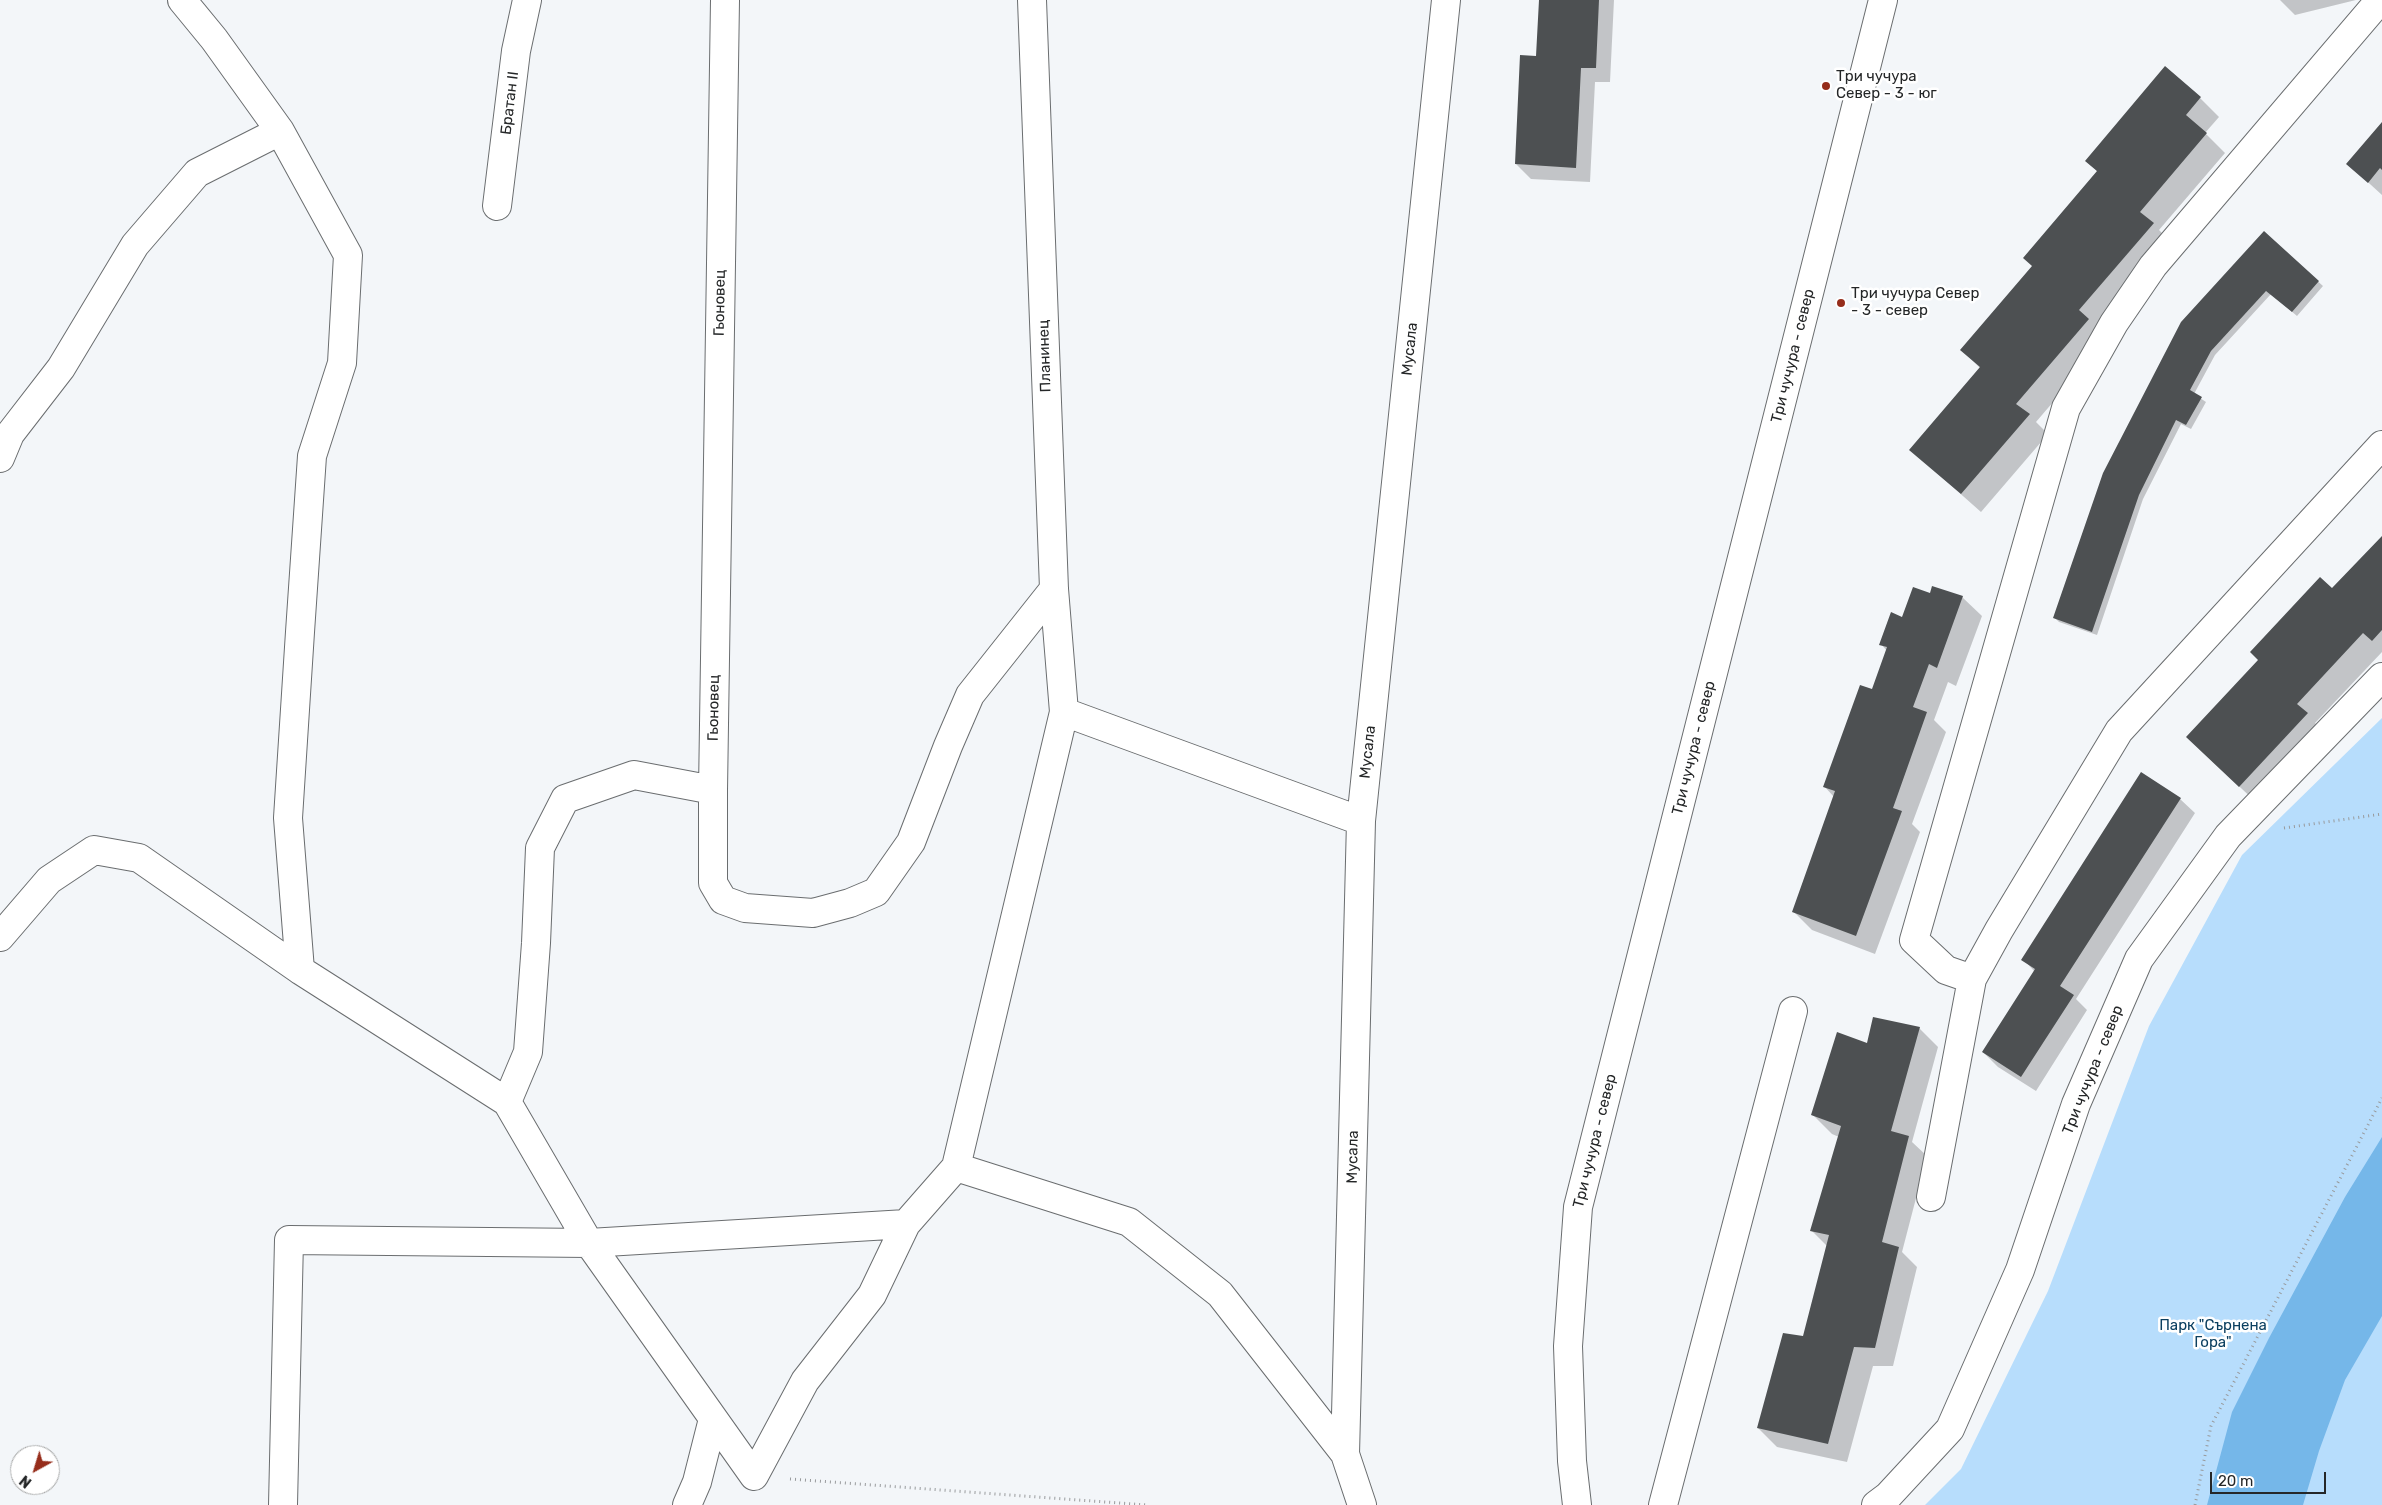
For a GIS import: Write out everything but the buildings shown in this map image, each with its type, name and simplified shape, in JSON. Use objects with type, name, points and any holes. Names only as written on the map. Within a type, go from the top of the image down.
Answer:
[{"type":"street","points":[[182,0],[280,131],[348,255],[342,363],[312,456],[300,632],[288,818],[300,970]]},
{"type":"street","name":"Братан ІІ","points":[[497,206],[516,51],[527,0]]},
{"type":"street","name":"Гьоновец","points":[[725,0],[713,790],[713,883],[722,900],[745,908],[813,913],[850,903],[876,892],[911,842],[970,695],[1054,589]]},
{"type":"street","name":"Планинец","points":[[956,1167],[1064,712],[1054,589],[1032,0]]},
{"type":"street","name":"Мусала","points":[[1362,1505],[1345,1454],[1361,821],[1446,0]]},
{"type":"street","name":"Три чучура - север","points":[[1577,1505],[1572,1461],[1568,1346],[1578,1207],[1883,0]]},
{"type":"street","points":[[1972,979],[1946,970],[1914,940],[2066,408],[2114,323],[2153,266],[2380,0]]},
{"type":"street","points":[[0,458],[10,434],[61,368],[135,245],[197,173],[280,131]]},
{"type":"street","points":[[1931,1197],[1972,979],[1999,930],[2119,731],[2382,445]]},
{"type":"street","name":"Три чучура - север","points":[[1876,1505],[1888,1496],[1950,1429],[2020,1270],[2076,1104],[2140,959],[2228,836],[2382,677]]},
{"type":"street","points":[[1064,712],[1361,821]]},
{"type":"street","points":[[506,1102],[528,1052],[536,943],[540,848],[565,799],[634,775],[713,790]]},
{"type":"street","points":[[0,937],[49,880],[94,850],[139,858],[300,970],[506,1102],[589,1243],[754,1476],[805,1381],[872,1295],[906,1224],[956,1167],[1129,1222],[1220,1294],[1345,1454]]},
{"type":"street","points":[[1663,1505],[1793,1011]]},
{"type":"street","points":[[283,1505],[290,1240],[589,1243],[906,1224]]},
{"type":"street","points":[[687,1505],[697,1482],[713,1418]]},
{"type":"path","points":[[2228,836],[2382,814]]},
{"type":"path","points":[[2195,1505],[2211,1426],[2382,1098]]},
{"type":"path","points":[[754,1476],[1147,1505]]},
{"type":"green space","name":"Парк \"Сърнена Гора\"","points":[[2382,718],[2382,1505],[1925,1505],[1961,1469],[2048,1291],[2149,1026],[2242,855]]},
{"type":"shaded area","points":[[2382,1137],[2382,1316],[2345,1380],[2319,1451],[2303,1505],[2207,1505],[2232,1412],[2269,1338],[2345,1197]]},
{"type":"place","name":"Три чучура Север - 3 - юг","points":[[1826,86]]},
{"type":"place","name":"Три чучура Север - 3 - север","points":[[1841,303]]}]
